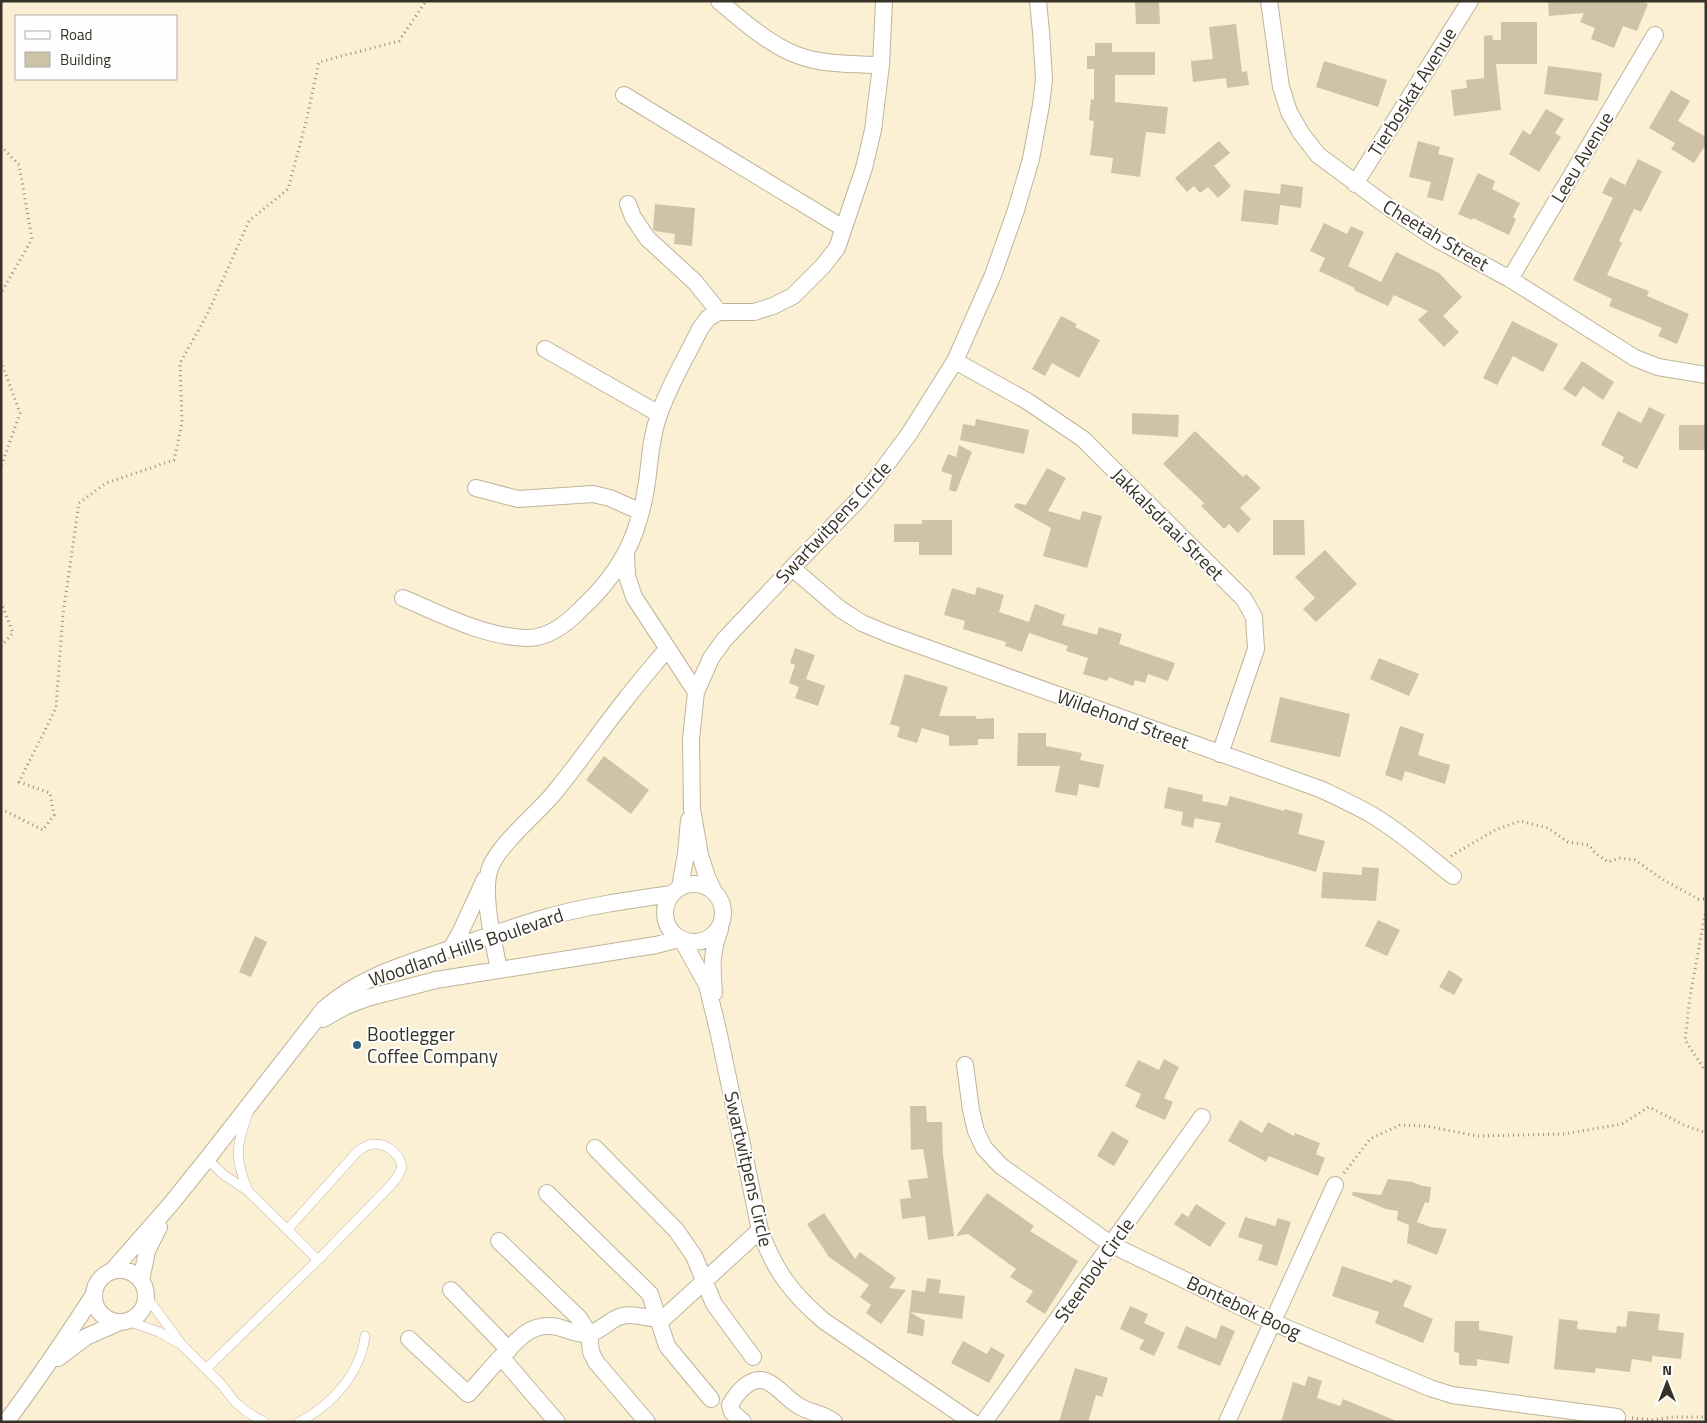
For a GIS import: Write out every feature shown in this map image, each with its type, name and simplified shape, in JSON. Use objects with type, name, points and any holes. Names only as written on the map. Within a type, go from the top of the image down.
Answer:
[{"type":"street","points":[[719,1],[766,38],[797,56],[834,63],[881,64]]},
{"type":"street","points":[[402,598],[487,631],[505,636],[526,638],[545,636],[565,625],[609,580],[626,555],[636,534],[652,438],[659,414],[700,329],[708,318],[719,312],[754,312],[773,306],[793,296],[823,266],[837,248],[864,168],[873,130],[881,64],[884,1]]},
{"type":"street","name":"Swartwitpens Circle","points":[[714,892],[700,855],[692,809],[691,739],[696,692],[711,658],[724,640],[846,513],[875,480],[909,434],[955,361],[993,275],[1016,210],[1031,159],[1042,105],[1044,79],[1038,1]]},
{"type":"street","name":"Cheetah Street","points":[[1269,1],[1279,79],[1289,112],[1301,133],[1318,155],[1355,184],[1438,240],[1510,279],[1635,358],[1658,368],[1706,375]]},
{"type":"street","name":"Tierboskat Avenue","points":[[1355,184],[1470,1]]},
{"type":"street","name":"Leeu Avenue","points":[[1510,279],[1654,35]]},
{"type":"street","points":[[624,95],[844,228]]},
{"type":"street","points":[[628,204],[647,238],[695,282],[719,312]]},
{"type":"street","points":[[545,349],[659,414]]},
{"type":"street","name":"Jakkalsdraai Street","points":[[955,361],[1034,406],[1083,439],[1244,599],[1254,616],[1256,648],[1220,754]]},
{"type":"street","points":[[476,488],[518,499],[594,494],[610,498],[641,512]]},
{"type":"street","points":[[626,555],[626,576],[634,597],[696,692]]},
{"type":"street","name":"Wildehond Street","points":[[792,568],[840,609],[862,624],[1320,789],[1351,803],[1393,830],[1453,876]]},
{"type":"street","points":[[451,948],[496,857],[581,760],[667,649]]},
{"type":"street","name":"Swartwitpens Circle","points":[[676,890],[686,854],[689,818],[692,809]]},
{"type":"street","points":[[490,868],[486,890],[499,970]]},
{"type":"street","points":[[688,884],[698,884],[707,886],[714,892],[720,899],[724,917],[721,926],[715,934],[700,942],[681,939],[669,928],[664,914],[665,907],[676,890],[688,884]]},
{"type":"street","name":"Woodland Hills Boulevard","points":[[112,1271],[170,1205],[324,1009],[337,997],[362,982],[398,966],[492,934],[545,918],[676,890]]},
{"type":"street","name":"Swartwitpens Circle","points":[[718,1030],[712,963],[714,946],[721,926]]},
{"type":"street","name":"Swartwitpens Circle","points":[[681,939],[706,985],[718,1030],[760,1230],[768,1252],[779,1273],[804,1304],[849,1339],[972,1422]]},
{"type":"street","name":"Woodland Hills Boulevard","points":[[310,1027],[346,1006],[367,998],[436,980],[656,945],[681,939]]},
{"type":"street","name":"Bontebok Boog","points":[[965,1065],[976,1131],[984,1148],[1001,1166],[1112,1245],[1272,1322],[1408,1380],[1452,1395],[1617,1417]]},
{"type":"street","name":"Steenbok Circle","points":[[984,1422],[1202,1117]]},
{"type":"street","points":[[595,1148],[676,1230],[694,1256],[714,1304],[753,1357]]},
{"type":"street","points":[[1227,1422],[1335,1185]]},
{"type":"street","points":[[547,1193],[650,1294],[667,1346],[710,1399]]},
{"type":"street","name":"Woodland Hills Boulevard","points":[[144,1288],[147,1252],[170,1205]]},
{"type":"street","points":[[409,1339],[468,1394],[526,1333],[535,1328],[546,1325],[558,1326],[588,1334],[594,1333],[614,1319],[625,1315],[636,1315],[654,1320],[664,1318],[760,1230]]},
{"type":"street","points":[[499,1240],[579,1318],[588,1334],[591,1352],[596,1362],[647,1422]]},
{"type":"street","points":[[6,1422],[42,1374],[93,1296],[98,1280],[104,1274],[112,1271],[120,1269],[128,1271],[144,1288],[145,1304],[141,1312],[124,1322],[93,1333],[75,1344],[42,1374]]},
{"type":"street","points":[[451,1290],[505,1354],[557,1422]]},
{"type":"street","points":[[93,1296],[94,1304],[104,1317],[124,1322]]},
{"type":"street","points":[[743,1422],[732,1412],[730,1405],[735,1395],[750,1381],[762,1379],[772,1383],[799,1406],[826,1416],[834,1422]]},
{"type":"lane","points":[[248,1191],[240,1171],[238,1149],[245,1123],[256,1096]]},
{"type":"lane","points":[[206,1369],[318,1260],[396,1179],[402,1163],[397,1156],[382,1145],[364,1146],[287,1230]]},
{"type":"lane","points":[[207,1159],[224,1175],[248,1191],[318,1260]]},
{"type":"lane","points":[[144,1288],[182,1345],[235,1402],[264,1422]]},
{"type":"lane","points":[[124,1322],[159,1332],[182,1345]]},
{"type":"lane","points":[[299,1422],[311,1416],[340,1390],[359,1360],[364,1347],[365,1336]]},
{"type":"path","points":[[1,809],[43,830],[54,815],[50,794],[19,782],[56,708],[63,614],[79,503],[106,483],[174,460],[182,423],[180,363],[207,315],[249,222],[288,189],[306,122],[319,62],[398,41],[426,1]]},
{"type":"path","points":[[1,146],[19,165],[32,238],[1,293]]},
{"type":"path","points":[[1,360],[20,413],[1,466]]},
{"type":"path","points":[[1,602],[13,633],[1,646]]},
{"type":"path","points":[[1438,864],[1495,830],[1520,822],[1548,828],[1568,842],[1589,845],[1595,853],[1608,862],[1619,858],[1635,860],[1662,879],[1698,899],[1706,899]]},
{"type":"path","points":[[1706,909],[1690,997],[1685,1040],[1706,1072]]},
{"type":"path","points":[[1335,1185],[1370,1139],[1400,1125],[1426,1126],[1476,1136],[1564,1134],[1622,1124],[1649,1107],[1684,1125],[1706,1133]]},
{"type":"path","points":[[1617,1417],[1652,1420],[1674,1417],[1706,1417]]},
{"type":"building","points":[[1135,1],[1159,1],[1160,24],[1136,24]]},
{"type":"building","points":[[1548,1],[1641,1],[1648,4],[1637,31],[1623,26],[1614,48],[1591,39],[1595,28],[1580,22],[1584,13],[1549,16]]},
{"type":"building","points":[[1501,22],[1537,22],[1537,64],[1496,64],[1501,110],[1454,116],[1451,90],[1467,88],[1466,80],[1484,78],[1484,36],[1492,35],[1493,40],[1501,40]]},
{"type":"building","points":[[1236,24],[1242,72],[1247,71],[1249,85],[1227,88],[1226,78],[1193,82],[1191,61],[1213,59],[1209,27]]},
{"type":"building","points":[[1095,43],[1112,43],[1112,52],[1155,52],[1155,75],[1115,75],[1115,102],[1168,107],[1165,134],[1146,132],[1140,177],[1111,173],[1113,158],[1090,155],[1094,121],[1089,120],[1091,99],[1094,100],[1094,69],[1087,69],[1087,56],[1095,56]]},
{"type":"building","points":[[1324,61],[1387,80],[1378,107],[1316,87]]},
{"type":"building","points":[[1548,66],[1602,73],[1598,101],[1544,94]]},
{"type":"building","points":[[1671,90],[1690,101],[1678,121],[1706,137],[1706,144],[1694,163],[1671,149],[1675,143],[1649,128]]},
{"type":"building","points":[[1546,109],[1564,119],[1555,133],[1561,137],[1539,172],[1509,154],[1523,130],[1530,135]]},
{"type":"building","points":[[1219,141],[1230,153],[1214,166],[1231,186],[1218,198],[1208,187],[1200,193],[1194,186],[1187,192],[1175,178]]},
{"type":"building","points":[[1418,141],[1440,147],[1438,154],[1454,158],[1443,201],[1427,197],[1431,182],[1409,177]]},
{"type":"building","points":[[1638,159],[1662,171],[1641,212],[1634,209],[1619,241],[1622,243],[1607,275],[1649,291],[1647,296],[1689,314],[1677,344],[1658,336],[1662,328],[1609,306],[1612,299],[1573,280],[1613,198],[1602,193],[1610,177],[1625,185]]},
{"type":"building","points":[[1478,173],[1495,181],[1492,189],[1520,203],[1513,217],[1516,219],[1509,235],[1473,218],[1472,220],[1458,214]]},
{"type":"building","points":[[1281,184],[1303,187],[1301,208],[1280,205],[1278,225],[1241,221],[1244,190],[1280,194]]},
{"type":"building","points":[[655,204],[695,208],[692,246],[674,244],[675,234],[655,231],[653,229]]},
{"type":"building","points":[[1324,223],[1347,234],[1351,226],[1364,232],[1348,266],[1381,282],[1396,252],[1439,273],[1462,297],[1443,316],[1459,332],[1444,347],[1418,320],[1428,311],[1394,295],[1388,306],[1319,271],[1325,258],[1310,251]]},
{"type":"building","points":[[1061,316],[1077,324],[1075,327],[1100,340],[1079,378],[1052,363],[1045,376],[1032,369]]},
{"type":"building","points":[[1512,321],[1558,344],[1543,372],[1513,356],[1497,385],[1483,378]]},
{"type":"building","points":[[1582,361],[1614,382],[1603,400],[1583,386],[1576,397],[1563,389]]},
{"type":"building","points":[[1649,407],[1665,415],[1637,469],[1622,462],[1624,457],[1601,445],[1618,411],[1641,423]]},
{"type":"building","points":[[1132,413],[1179,415],[1178,437],[1132,434]]},
{"type":"building","points":[[976,419],[1029,430],[1024,454],[960,440],[963,424],[975,426]]},
{"type":"building","points":[[1679,425],[1706,425],[1706,450],[1679,450]]},
{"type":"building","points":[[1195,431],[1243,477],[1246,474],[1261,488],[1240,508],[1251,519],[1238,533],[1229,524],[1224,529],[1201,506],[1204,503],[1163,464]]},
{"type":"building","points":[[959,445],[972,452],[956,492],[949,490],[952,475],[941,471],[948,454],[956,457]]},
{"type":"building","points":[[1047,468],[1066,478],[1048,511],[1080,520],[1082,511],[1102,516],[1087,568],[1043,556],[1051,528],[1014,507],[1016,503],[1026,505]]},
{"type":"building","points":[[922,520],[952,520],[952,555],[919,555],[919,542],[894,542],[894,524],[922,524]]},
{"type":"building","points":[[1273,520],[1304,520],[1305,555],[1273,555]]},
{"type":"building","points":[[1325,550],[1357,584],[1316,622],[1303,609],[1315,598],[1295,577]]},
{"type":"building","points":[[977,587],[1004,595],[999,612],[1029,622],[1035,604],[1065,615],[1062,625],[1097,635],[1099,627],[1122,634],[1119,644],[1175,663],[1168,681],[1148,674],[1145,683],[1135,680],[1133,686],[1109,677],[1107,681],[1083,674],[1088,658],[1066,651],[1068,646],[1029,633],[1022,652],[1005,646],[1006,642],[963,629],[965,621],[944,615],[952,588],[975,595]]},
{"type":"building","points":[[795,648],[815,655],[806,679],[825,686],[818,706],[795,698],[799,687],[789,683],[795,665],[790,663]]},
{"type":"building","points":[[1379,658],[1419,674],[1409,696],[1370,679]]},
{"type":"building","points":[[905,674],[948,687],[939,716],[976,716],[976,719],[994,718],[994,739],[978,739],[978,745],[949,746],[949,736],[922,728],[917,743],[897,737],[900,727],[890,724]]},
{"type":"building","points":[[1280,697],[1350,714],[1340,757],[1270,742]]},
{"type":"building","points":[[1400,726],[1424,734],[1418,755],[1450,765],[1445,784],[1405,771],[1402,781],[1385,775]]},
{"type":"building","points":[[1018,733],[1046,733],[1046,746],[1082,753],[1080,760],[1104,765],[1099,788],[1079,784],[1077,796],[1055,792],[1060,766],[1017,766]]},
{"type":"building","points":[[604,756],[649,790],[631,814],[586,780]]},
{"type":"building","points":[[1168,787],[1203,795],[1202,801],[1227,806],[1230,796],[1284,811],[1285,809],[1303,814],[1298,834],[1325,841],[1316,872],[1215,842],[1221,823],[1195,818],[1193,828],[1181,825],[1183,812],[1164,808]]},
{"type":"building","points":[[1362,867],[1379,868],[1376,901],[1321,898],[1323,872],[1362,875]]},
{"type":"building","points":[[1378,920],[1400,930],[1387,956],[1365,946]]},
{"type":"building","points":[[255,936],[267,942],[251,977],[239,972]]},
{"type":"building","points":[[1449,970],[1463,979],[1454,995],[1439,987]]},
{"type":"building","points":[[1164,1059],[1179,1067],[1164,1098],[1173,1102],[1165,1120],[1135,1107],[1141,1094],[1125,1086],[1138,1060],[1159,1070]]},
{"type":"building","points":[[910,1106],[926,1106],[927,1122],[942,1122],[943,1156],[954,1236],[928,1240],[925,1216],[902,1219],[900,1199],[911,1198],[908,1180],[928,1178],[923,1149],[911,1150]]},
{"type":"building","points":[[1240,1120],[1262,1133],[1268,1122],[1294,1136],[1295,1133],[1320,1143],[1316,1154],[1325,1158],[1318,1176],[1269,1156],[1266,1162],[1228,1141]]},
{"type":"building","points":[[1112,1131],[1129,1141],[1114,1166],[1097,1156]]},
{"type":"building","points":[[1388,1179],[1431,1187],[1429,1203],[1425,1202],[1417,1222],[1430,1227],[1447,1229],[1437,1255],[1407,1243],[1409,1225],[1397,1220],[1398,1211],[1386,1209],[1352,1195],[1353,1192],[1381,1195]]},
{"type":"building","points":[[987,1193],[1034,1226],[1030,1231],[1078,1261],[1045,1314],[1026,1302],[1033,1291],[1010,1277],[1016,1269],[968,1234],[956,1236]]},
{"type":"building","points":[[1196,1204],[1226,1223],[1210,1247],[1174,1224],[1182,1213],[1188,1217]]},
{"type":"building","points":[[824,1213],[855,1259],[860,1252],[896,1278],[889,1288],[906,1290],[881,1324],[866,1313],[871,1305],[860,1297],[869,1285],[829,1257],[807,1224]]},
{"type":"building","points":[[1245,1217],[1275,1226],[1278,1218],[1291,1222],[1277,1266],[1258,1260],[1263,1245],[1238,1237]]},
{"type":"building","points":[[1342,1266],[1392,1283],[1394,1279],[1412,1286],[1403,1306],[1433,1319],[1423,1343],[1375,1323],[1379,1312],[1332,1296]]},
{"type":"building","points":[[927,1278],[941,1280],[939,1293],[965,1296],[962,1319],[910,1312],[925,1321],[923,1336],[907,1333],[912,1290],[925,1292]]},
{"type":"building","points":[[1130,1306],[1148,1314],[1144,1323],[1165,1333],[1154,1356],[1139,1349],[1144,1340],[1120,1329]]},
{"type":"building","points":[[1628,1311],[1660,1314],[1658,1330],[1684,1333],[1681,1359],[1652,1356],[1652,1362],[1632,1359],[1630,1372],[1596,1368],[1595,1373],[1554,1369],[1559,1319],[1578,1321],[1577,1329],[1616,1333],[1617,1326],[1626,1327]]},
{"type":"building","points":[[1455,1321],[1479,1321],[1479,1330],[1513,1336],[1509,1364],[1477,1359],[1477,1366],[1459,1365],[1459,1353],[1454,1352]]},
{"type":"building","points":[[1221,1325],[1235,1331],[1220,1366],[1177,1348],[1186,1326],[1216,1339]]},
{"type":"building","points":[[963,1341],[987,1354],[991,1347],[1005,1355],[989,1383],[951,1363]]},
{"type":"building","points":[[1075,1368],[1108,1378],[1102,1397],[1096,1395],[1088,1422],[1059,1422]]},
{"type":"building","points":[[1308,1376],[1322,1381],[1317,1398],[1340,1406],[1343,1399],[1399,1422],[1281,1422],[1293,1382],[1305,1386]]},
{"type":"place","name":"Bootlegger Coffee Company","points":[[357,1045]]}]
